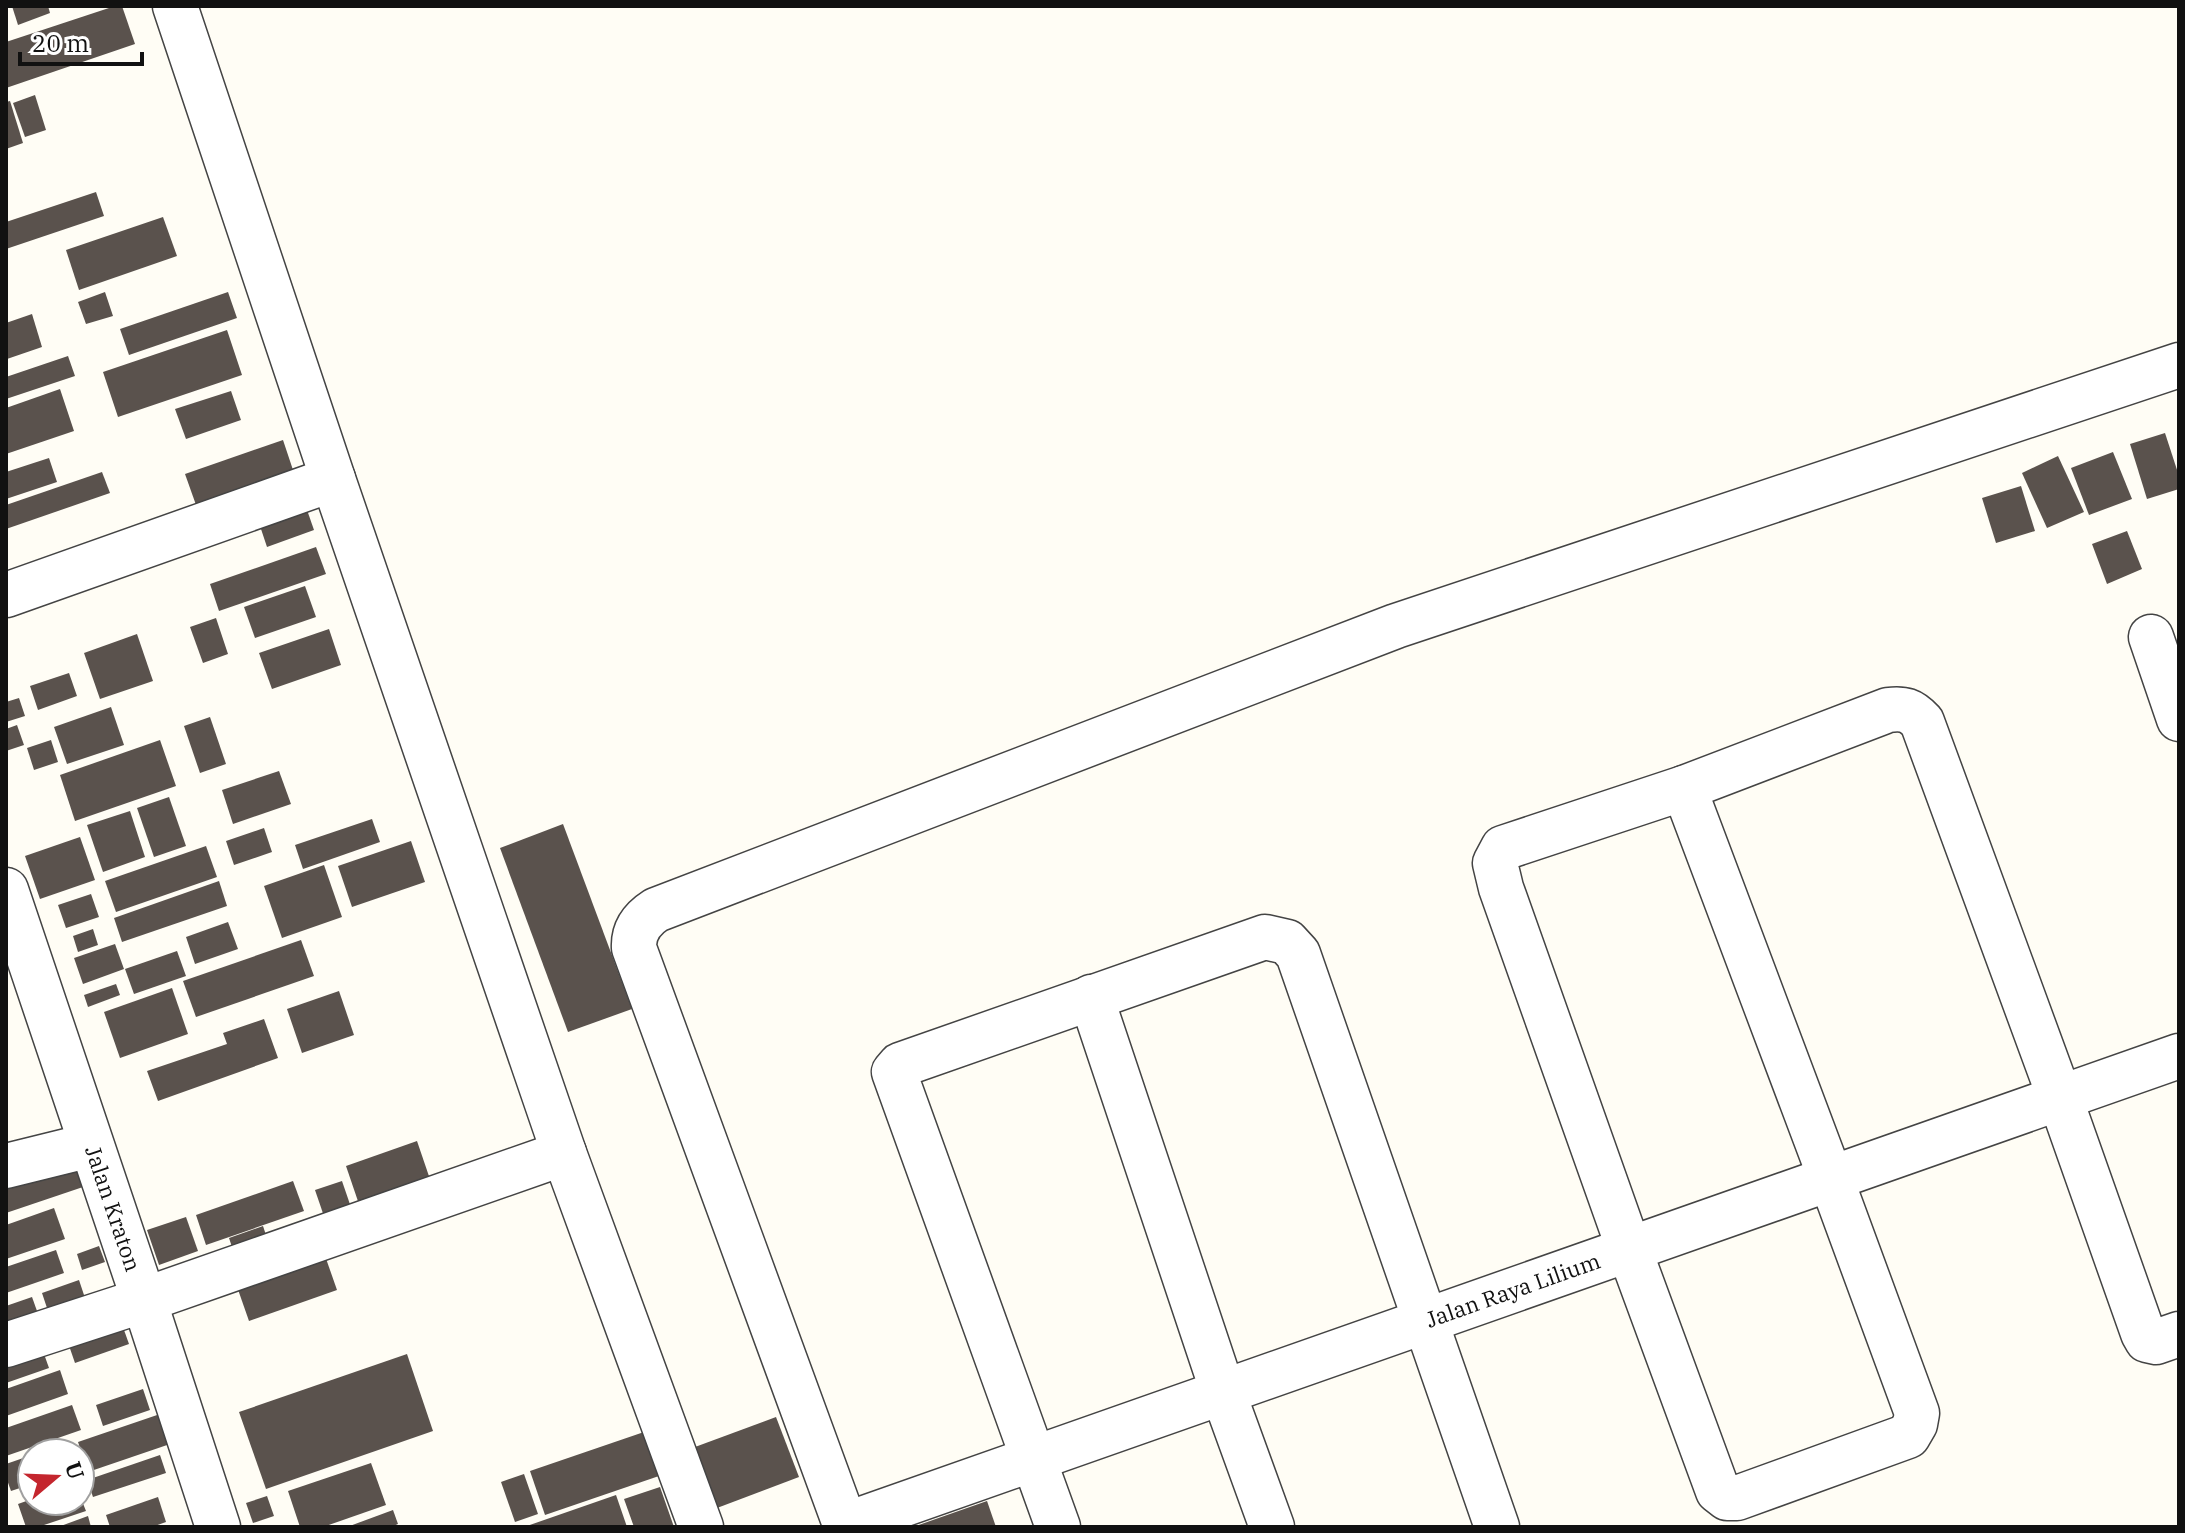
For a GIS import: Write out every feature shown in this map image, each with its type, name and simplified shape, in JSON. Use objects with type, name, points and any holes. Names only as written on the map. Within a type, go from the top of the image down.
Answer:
[{"type":"street","points":[[175,6],[564,1153],[701,1527]]},
{"type":"street","points":[[845,1526],[634,948],[633,941],[639,925],[650,914],[1396,626],[2179,365]]},
{"type":"street","points":[[6,595],[333,479]]},
{"type":"street","points":[[2151,637],[2179,719]]},
{"type":"street","points":[[1684,788],[1917,1413],[1908,1436],[1737,1498],[1727,1498],[1718,1491],[1629,1249],[1501,888],[1495,863],[1503,848],[1684,788],[1888,710],[1912,711],[1922,722],[2143,1333],[2147,1340],[2156,1342],[2179,1334]]},
{"type":"street","name":"Jalan Kraton","points":[[6,890],[218,1527]]},
{"type":"street","points":[[1058,1527],[894,1072],[900,1065],[1265,937],[1287,942],[1298,954],[1497,1527]]},
{"type":"street","points":[[1091,997],[1223,1392],[1272,1527]]},
{"type":"street","name":"Jalan Raya Lilium","points":[[845,1526],[2179,1056]]},
{"type":"street","points":[[6,1166],[91,1145]]},
{"type":"street","points":[[6,1345],[564,1153]]},
{"type":"building","points":[[12,6],[48,6],[50,13],[18,25]]},
{"type":"building","points":[[122,6],[135,44],[6,88],[6,42]]},
{"type":"building","points":[[35,95],[46,130],[25,137],[13,103]]},
{"type":"building","points":[[10,101],[23,143],[6,149],[6,102]]},
{"type":"building","points":[[96,192],[104,216],[6,249],[6,222]]},
{"type":"building","points":[[163,217],[177,256],[79,290],[66,250]]},
{"type":"building","points":[[105,292],[113,316],[86,324],[78,302]]},
{"type":"building","points":[[228,292],[237,318],[129,355],[120,329]]},
{"type":"building","points":[[32,314],[42,347],[7,359],[6,323]]},
{"type":"building","points":[[227,330],[242,375],[118,417],[103,372]]},
{"type":"building","points":[[68,356],[75,376],[6,399],[6,377]]},
{"type":"building","points":[[60,389],[74,431],[6,454],[6,408]]},
{"type":"building","points":[[231,391],[241,420],[186,439],[175,409]]},
{"type":"building","points":[[2165,433],[2179,476],[2179,489],[2147,499],[2130,444]]},
{"type":"building","points":[[283,440],[298,485],[201,519],[185,474]]},
{"type":"building","points":[[2113,452],[2132,499],[2089,515],[2071,468]]},
{"type":"building","points":[[2058,456],[2084,512],[2047,528],[2022,473]]},
{"type":"building","points":[[49,458],[57,482],[6,499],[6,472]]},
{"type":"building","points":[[102,472],[110,493],[6,529],[6,505]]},
{"type":"building","points":[[2021,486],[2035,531],[1996,543],[1982,498]]},
{"type":"building","points":[[306,507],[314,530],[267,547],[259,523]]},
{"type":"building","points":[[2127,531],[2142,569],[2107,584],[2092,544]]},
{"type":"building","points":[[316,547],[326,574],[219,611],[210,584]]},
{"type":"building","points":[[305,586],[316,617],[255,638],[244,607]]},
{"type":"building","points":[[216,618],[228,654],[203,663],[190,627]]},
{"type":"building","points":[[329,629],[341,665],[272,689],[259,653]]},
{"type":"building","points":[[137,634],[153,681],[100,699],[84,653]]},
{"type":"building","points":[[69,673],[77,696],[38,710],[30,686]]},
{"type":"building","points":[[19,698],[25,716],[6,722],[6,702]]},
{"type":"building","points":[[111,707],[124,745],[67,764],[54,727]]},
{"type":"building","points":[[210,717],[226,764],[200,773],[184,726]]},
{"type":"building","points":[[17,725],[24,745],[6,751],[6,729]]},
{"type":"building","points":[[51,740],[58,762],[34,770],[27,748]]},
{"type":"building","points":[[160,740],[176,786],[75,821],[60,775]]},
{"type":"building","points":[[279,771],[291,804],[233,824],[222,790]]},
{"type":"building","points":[[169,797],[186,846],[154,857],[137,808]]},
{"type":"building","points":[[130,811],[145,857],[103,872],[87,825]]},
{"type":"building","points":[[372,819],[380,842],[303,869],[295,845]]},
{"type":"building","points":[[563,824],[632,1009],[568,1032],[500,848]]},
{"type":"building","points":[[264,828],[272,852],[234,865],[226,841]]},
{"type":"building","points":[[80,837],[95,880],[40,899],[25,856]]},
{"type":"building","points":[[411,841],[425,882],[352,907],[338,866]]},
{"type":"building","points":[[206,846],[217,877],[116,912],[105,881]]},
{"type":"building","points":[[324,865],[342,917],[282,938],[264,886]]},
{"type":"building","points":[[219,881],[227,906],[122,942],[114,918]]},
{"type":"building","points":[[91,894],[99,917],[66,928],[58,905]]},
{"type":"building","points":[[228,922],[238,949],[195,964],[186,937]]},
{"type":"building","points":[[93,929],[98,945],[78,952],[73,936]]},
{"type":"building","points":[[301,940],[314,976],[196,1017],[183,981]]},
{"type":"building","points":[[115,944],[124,969],[83,984],[74,958]]},
{"type":"building","points":[[177,951],[186,976],[134,994],[125,969]]},
{"type":"building","points":[[116,984],[120,995],[88,1007],[84,995]]},
{"type":"building","points":[[172,988],[188,1034],[120,1058],[104,1012]]},
{"type":"building","points":[[339,991],[354,1035],[302,1053],[287,1009]]},
{"type":"building","points":[[264,1019],[278,1058],[158,1101],[147,1071],[227,1044],[223,1033]]},
{"type":"building","points":[[417,1141],[433,1188],[362,1213],[346,1166]]},
{"type":"building","points":[[75,1163],[83,1187],[6,1213],[6,1180]]},
{"type":"building","points":[[293,1181],[304,1211],[206,1245],[196,1215]]},
{"type":"building","points":[[342,1181],[355,1219],[328,1228],[315,1190]]},
{"type":"building","points":[[54,1208],[65,1239],[6,1259],[6,1225]]},
{"type":"building","points":[[186,1217],[198,1251],[159,1265],[147,1230]]},
{"type":"building","points":[[263,1226],[270,1247],[236,1259],[229,1238]]},
{"type":"building","points":[[99,1246],[105,1262],[82,1270],[77,1254]]},
{"type":"building","points":[[56,1250],[64,1273],[6,1293],[6,1267]]},
{"type":"building","points":[[323,1250],[337,1290],[249,1321],[235,1281]]},
{"type":"building","points":[[79,1280],[87,1304],[50,1317],[42,1293]]},
{"type":"building","points":[[32,1297],[42,1325],[6,1325],[6,1306]]},
{"type":"building","points":[[119,1316],[129,1344],[75,1363],[65,1334]]},
{"type":"building","points":[[39,1340],[49,1368],[6,1383],[6,1351]]},
{"type":"building","points":[[407,1354],[433,1431],[266,1489],[239,1412]]},
{"type":"building","points":[[60,1370],[68,1394],[6,1416],[6,1389]]},
{"type":"building","points":[[143,1389],[150,1410],[103,1426],[96,1405]]},
{"type":"building","points":[[72,1405],[81,1430],[61,1437],[16,1437],[16,1453],[6,1456],[6,1428]]},
{"type":"building","points":[[163,1413],[173,1443],[96,1469],[96,1437],[93,1437]]},
{"type":"building","points":[[776,1417],[799,1477],[717,1508],[695,1447]]},
{"type":"building","points":[[644,1432],[659,1476],[545,1515],[530,1471]]},
{"type":"building","points":[[160,1455],[166,1473],[96,1496],[96,1477]]},
{"type":"building","points":[[16,1461],[16,1489],[11,1491],[6,1477],[6,1464]]},
{"type":"building","points":[[371,1463],[386,1505],[323,1527],[300,1527],[288,1491]]},
{"type":"building","points":[[524,1474],[538,1514],[515,1522],[501,1482]]},
{"type":"building","points":[[660,1487],[674,1527],[634,1527],[624,1499]]},
{"type":"building","points":[[616,1495],[627,1527],[524,1527]]},
{"type":"building","points":[[267,1496],[274,1516],[253,1523],[246,1503]]},
{"type":"building","points":[[158,1497],[166,1522],[152,1527],[110,1527],[106,1515]]},
{"type":"building","points":[[987,1501],[996,1527],[913,1527]]},
{"type":"building","points":[[393,1510],[398,1524],[391,1527],[347,1527]]},
{"type":"building","points":[[23,1517],[68,1517],[38,1527],[26,1527]]},
{"type":"building","points":[[88,1517],[91,1527],[58,1527]]}]
